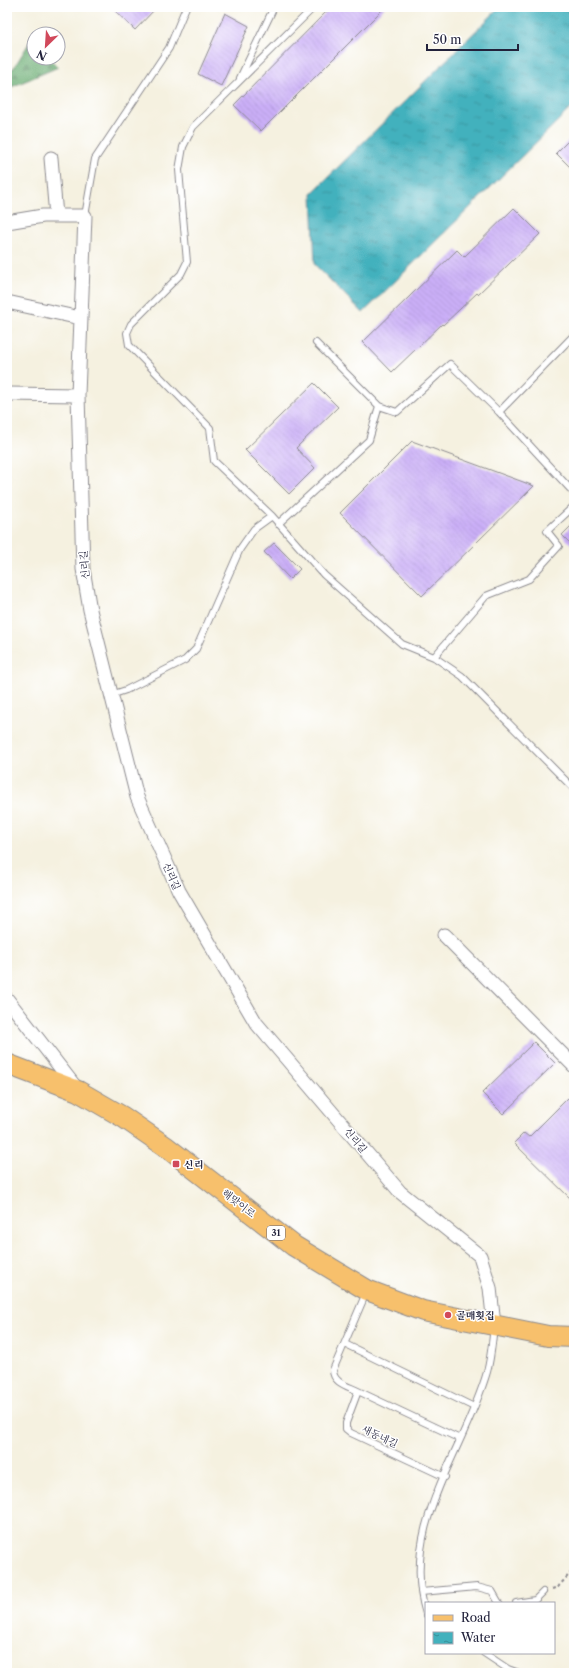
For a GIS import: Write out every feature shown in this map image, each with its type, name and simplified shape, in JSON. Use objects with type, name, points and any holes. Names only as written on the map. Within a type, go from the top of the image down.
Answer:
[{"type":"main road","name":"해맞이로","points":[[7,1064],[78,1091],[123,1117],[165,1146],[294,1246],[367,1290],[424,1311],[548,1336],[574,1337]]},
{"type":"street","points":[[51,158],[56,216]]},
{"type":"street","points":[[7,222],[43,216],[85,216]]},
{"type":"street","name":"신리길","points":[[85,216],[78,395],[83,569],[90,610],[137,797],[179,892],[256,1023],[400,1192],[480,1256],[490,1288],[494,1325]]},
{"type":"street","points":[[7,302],[80,318]]},
{"type":"street","points":[[7,394],[78,395]]},
{"type":"street","points":[[444,935],[574,1066]]},
{"type":"street","points":[[7,999],[78,1091]]},
{"type":"lane","points":[[85,216],[95,159],[169,48],[186,7]]},
{"type":"lane","points":[[238,83],[274,7]]},
{"type":"lane","points":[[314,7],[194,127],[184,147],[179,170],[187,262],[181,274],[131,324],[127,333],[130,344],[210,428],[214,461],[272,516],[324,575],[402,644],[434,657],[462,676],[574,790]]},
{"type":"lane","points":[[499,412],[574,335]]},
{"type":"lane","points":[[316,343],[380,406],[398,412],[450,364],[499,412],[574,492]]},
{"type":"lane","points":[[278,524],[369,440],[380,406]]},
{"type":"lane","points":[[434,657],[486,596],[529,579],[559,546],[547,531],[574,506]]},
{"type":"lane","points":[[111,695],[126,690],[185,660],[196,649],[240,549],[254,529],[272,516]]},
{"type":"lane","points":[[367,1290],[333,1370],[333,1376],[336,1380],[358,1391],[460,1439]]},
{"type":"lane","points":[[425,1610],[418,1571],[427,1519],[488,1372],[494,1325]]},
{"type":"lane","points":[[345,1344],[474,1407]]},
{"type":"lane","name":"새동네길","points":[[358,1391],[346,1423],[346,1429],[351,1433],[445,1476]]},
{"type":"lane","points":[[421,1592],[477,1587],[492,1591],[498,1602]]},
{"type":"lane","points":[[522,1602],[535,1600],[543,1592]]},
{"type":"lane","points":[[486,1654],[508,1669],[519,1673]]},
{"type":"path","points":[[543,1592],[558,1587],[574,1570]]},
{"type":"green space","points":[[26,48],[26,66],[58,67],[7,89],[7,68],[13,69]]},
{"type":"water","points":[[500,7],[574,7],[574,105],[363,313],[315,265],[312,193]]},
{"type":"building","points":[[111,7],[157,7],[135,30]]},
{"type":"building","points":[[331,7],[385,7],[261,131],[234,105]]},
{"type":"building","points":[[225,13],[249,26],[221,86],[198,74]]},
{"type":"building","points":[[574,135],[574,171],[556,153]]},
{"type":"building","points":[[514,208],[540,234],[478,294],[477,293],[443,325],[442,324],[392,372],[363,342],[457,250],[464,257]]},
{"type":"building","points":[[314,383],[338,407],[296,448],[315,468],[289,494],[245,450]]},
{"type":"building","points":[[412,441],[534,486],[422,596],[340,513]]},
{"type":"building","points":[[574,523],[574,547],[562,535]]},
{"type":"building","points":[[274,543],[300,569],[290,579],[264,552]]},
{"type":"building","points":[[534,1042],[555,1063],[503,1114],[482,1093]]},
{"type":"building","points":[[568,1098],[574,1103],[574,1202],[514,1143],[524,1133],[529,1137]]},
{"type":"place","name":"신리","points":[[176,1164]]},
{"type":"place","name":"골매횟집","points":[[448,1315]]}]
